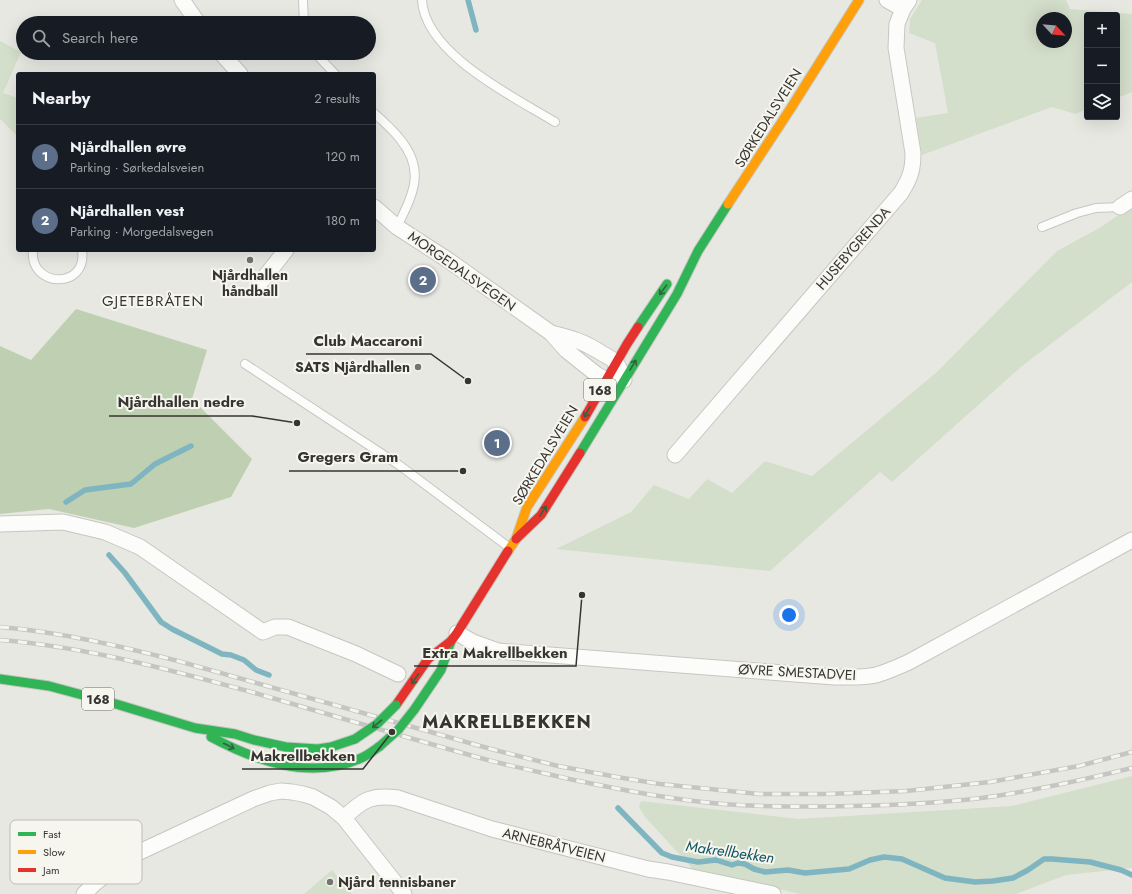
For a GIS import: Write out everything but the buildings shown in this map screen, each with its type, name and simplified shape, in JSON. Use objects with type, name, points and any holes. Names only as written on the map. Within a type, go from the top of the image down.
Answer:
[{"type":"main road","name":"SØRKEDALSVEIEN","points":[[194,728],[230,748],[249,756],[299,767],[329,767],[360,759],[380,746],[398,730],[414,710],[441,670],[454,637],[510,548],[516,539],[541,515],[598,425],[677,294],[698,251],[792,108],[830,44],[859,0]]},
{"type":"main road","name":"SØRKEDALSVEIEN","points":[[516,539],[527,507],[586,415],[616,362],[665,286],[698,251]]},
{"type":"main road","name":"SØRKEDALSVEIEN","points":[[0,679],[49,686],[116,704],[194,728],[235,734],[270,744],[303,749],[318,749],[331,747],[355,739],[373,728],[396,705],[428,659],[454,637]]},
{"type":"street","points":[[182,0],[193,16]]},
{"type":"street","points":[[887,0],[906,4]]},
{"type":"street","name":"HUSEBYGRENDA","points":[[675,455],[901,193],[911,175],[914,154],[896,48],[897,24],[906,4]]},
{"type":"street","points":[[225,60],[233,72]]},
{"type":"street","name":"MORGEDALSVEGEN","points":[[376,209],[397,227],[448,260],[551,333],[566,350],[606,380]]},
{"type":"street","points":[[260,283],[284,252]]},
{"type":"street","name":"MORGEDALSVEGEN","points":[[551,333],[572,338],[589,345],[616,362]]},
{"type":"street","points":[[606,380],[624,380],[616,362]]},
{"type":"street","points":[[0,524],[63,522],[105,532],[140,547],[263,632],[275,627],[288,627],[356,654],[398,674]]},
{"type":"street","name":"ØVRE SMESTADVEI","points":[[454,637],[498,651],[835,677],[876,675],[909,662],[1132,540]]},
{"type":"street","points":[[142,851],[253,799],[281,791],[303,794],[331,807],[344,818],[404,894]]},
{"type":"street","name":"ARNEBRÅTVEIEN","points":[[344,818],[365,800],[386,796],[398,798],[492,829],[648,869],[773,894]]},
{"type":"street","points":[[84,894],[94,884]]},
{"type":"lane","points":[[303,0],[304,16]]},
{"type":"lane","points":[[422,0],[423,9],[431,26],[446,48],[461,62],[478,75],[555,122]]},
{"type":"lane","points":[[322,60],[333,72]]},
{"type":"lane","points":[[376,115],[400,139],[414,161],[415,178],[409,202],[397,227]]},
{"type":"lane","points":[[1042,227],[1077,213],[1126,203]]},
{"type":"lane","points":[[33,252],[32,256],[39,271],[52,279],[61,280],[75,274],[79,269],[82,264],[82,252]]},
{"type":"lane","points":[[245,364],[399,465],[510,548]]},
{"type":"green space","points":[[922,0],[1066,0],[1070,9],[1107,12],[1084,12],[1084,110],[1075,114],[1052,107],[922,155],[916,118],[948,113],[935,43],[909,33],[910,19]]},
{"type":"green space","points":[[1120,13],[1132,14],[1132,92],[1120,97]]},
{"type":"green space","points":[[0,41],[16,49],[16,60],[17,60],[3,93],[16,97],[16,135],[0,119]]},
{"type":"green space","points":[[1132,206],[1132,282],[1022,366],[892,482],[880,472],[770,571],[556,549],[631,512],[654,485],[689,499],[707,479],[732,493],[765,461],[812,476],[937,372],[1057,251],[1101,227]]},
{"type":"green space","points":[[76,309],[207,350],[192,399],[252,459],[231,497],[134,528],[49,509],[0,514],[0,346],[31,360]]},
{"type":"green space","points":[[1132,776],[1132,868],[1066,875],[1016,894],[800,894],[693,869],[645,817],[639,807],[641,801],[798,819],[1012,806]]},
{"type":"green space","name":"Njård tennisbaner","points":[[332,870],[352,894],[304,894]]},
{"type":"waterway","points":[[468,0],[476,30]]},
{"type":"waterway","points":[[66,502],[85,490],[131,484],[155,464],[191,446]]},
{"type":"waterway","name":"Makrellbekken","points":[[109,555],[125,573],[161,622],[222,654],[231,655],[244,660],[256,670],[269,675]]},
{"type":"waterway","name":"Makrellbekken","points":[[618,808],[662,853],[672,857],[698,862],[716,860],[732,865],[738,863],[745,864],[754,869],[765,872],[788,870],[805,873],[849,869],[870,860],[884,857],[902,859],[945,878],[975,882],[1013,878],[1044,859],[1090,862],[1121,870],[1132,875]]},
{"type":"railway","points":[[0,627],[45,632],[134,650],[491,749],[558,766],[660,784],[759,794],[827,794],[906,791],[990,782],[1079,766],[1132,752]]},
{"type":"railway","points":[[0,640],[65,648],[129,660],[255,693],[495,762],[574,780],[667,797],[704,802],[755,806],[803,807],[942,802],[996,796],[1030,790],[1132,768]]},
{"type":"traffic: fast","points":[[580,453],[677,294],[698,251],[728,204]]},
{"type":"traffic: fast","points":[[638,327],[667,284]]},
{"type":"traffic: fast","points":[[414,710],[441,670],[451,641]]},
{"type":"traffic: fast","points":[[0,679],[49,686],[116,704],[195,728],[235,734],[286,747],[318,749],[331,747],[355,739]]},
{"type":"traffic: fast","points":[[355,739],[377,724],[396,705]]},
{"type":"traffic: fast","points":[[380,746],[398,730],[414,710]]},
{"type":"traffic: fast","points":[[211,737],[246,754],[283,765],[302,768],[321,768],[340,765],[362,758],[380,746]]},
{"type":"traffic: slow","points":[[728,204],[859,0]]},
{"type":"traffic: slow","points":[[508,551],[516,539],[527,507],[585,417]]},
{"type":"traffic: jam","points":[[585,417],[638,327]]},
{"type":"traffic: jam","points":[[516,539],[541,515],[580,453]]},
{"type":"traffic: jam","points":[[396,705],[428,659],[451,641],[457,633],[508,551]]},
{"type":"place","name":"Njårdhallen håndball","points":[[250,260]]},
{"type":"place","name":"Njårdhallen vest","points":[[423,280]]},
{"type":"place","name":"SATS Njårdhallen","points":[[418,367]]},
{"type":"place","name":"Club Maccaroni","points":[[468,381]]},
{"type":"place","name":"Njårdhallen nedre","points":[[297,423]]},
{"type":"place","name":"Njårdhallen øvre","points":[[497,443]]},
{"type":"place","name":"Gregers Gram","points":[[463,471]]},
{"type":"place","name":"Extra Makrellbekken","points":[[582,595]]},
{"type":"place","name":"Makrellbekken","points":[[392,732]]},
{"type":"place","name":"Njård tennisbaner","points":[[330,882]]},
{"type":"district","name":"GJETEBRÅTEN","points":[[153,301]]},
{"type":"district","name":"MAKRELLBEKKEN","points":[[507,722]]}]
